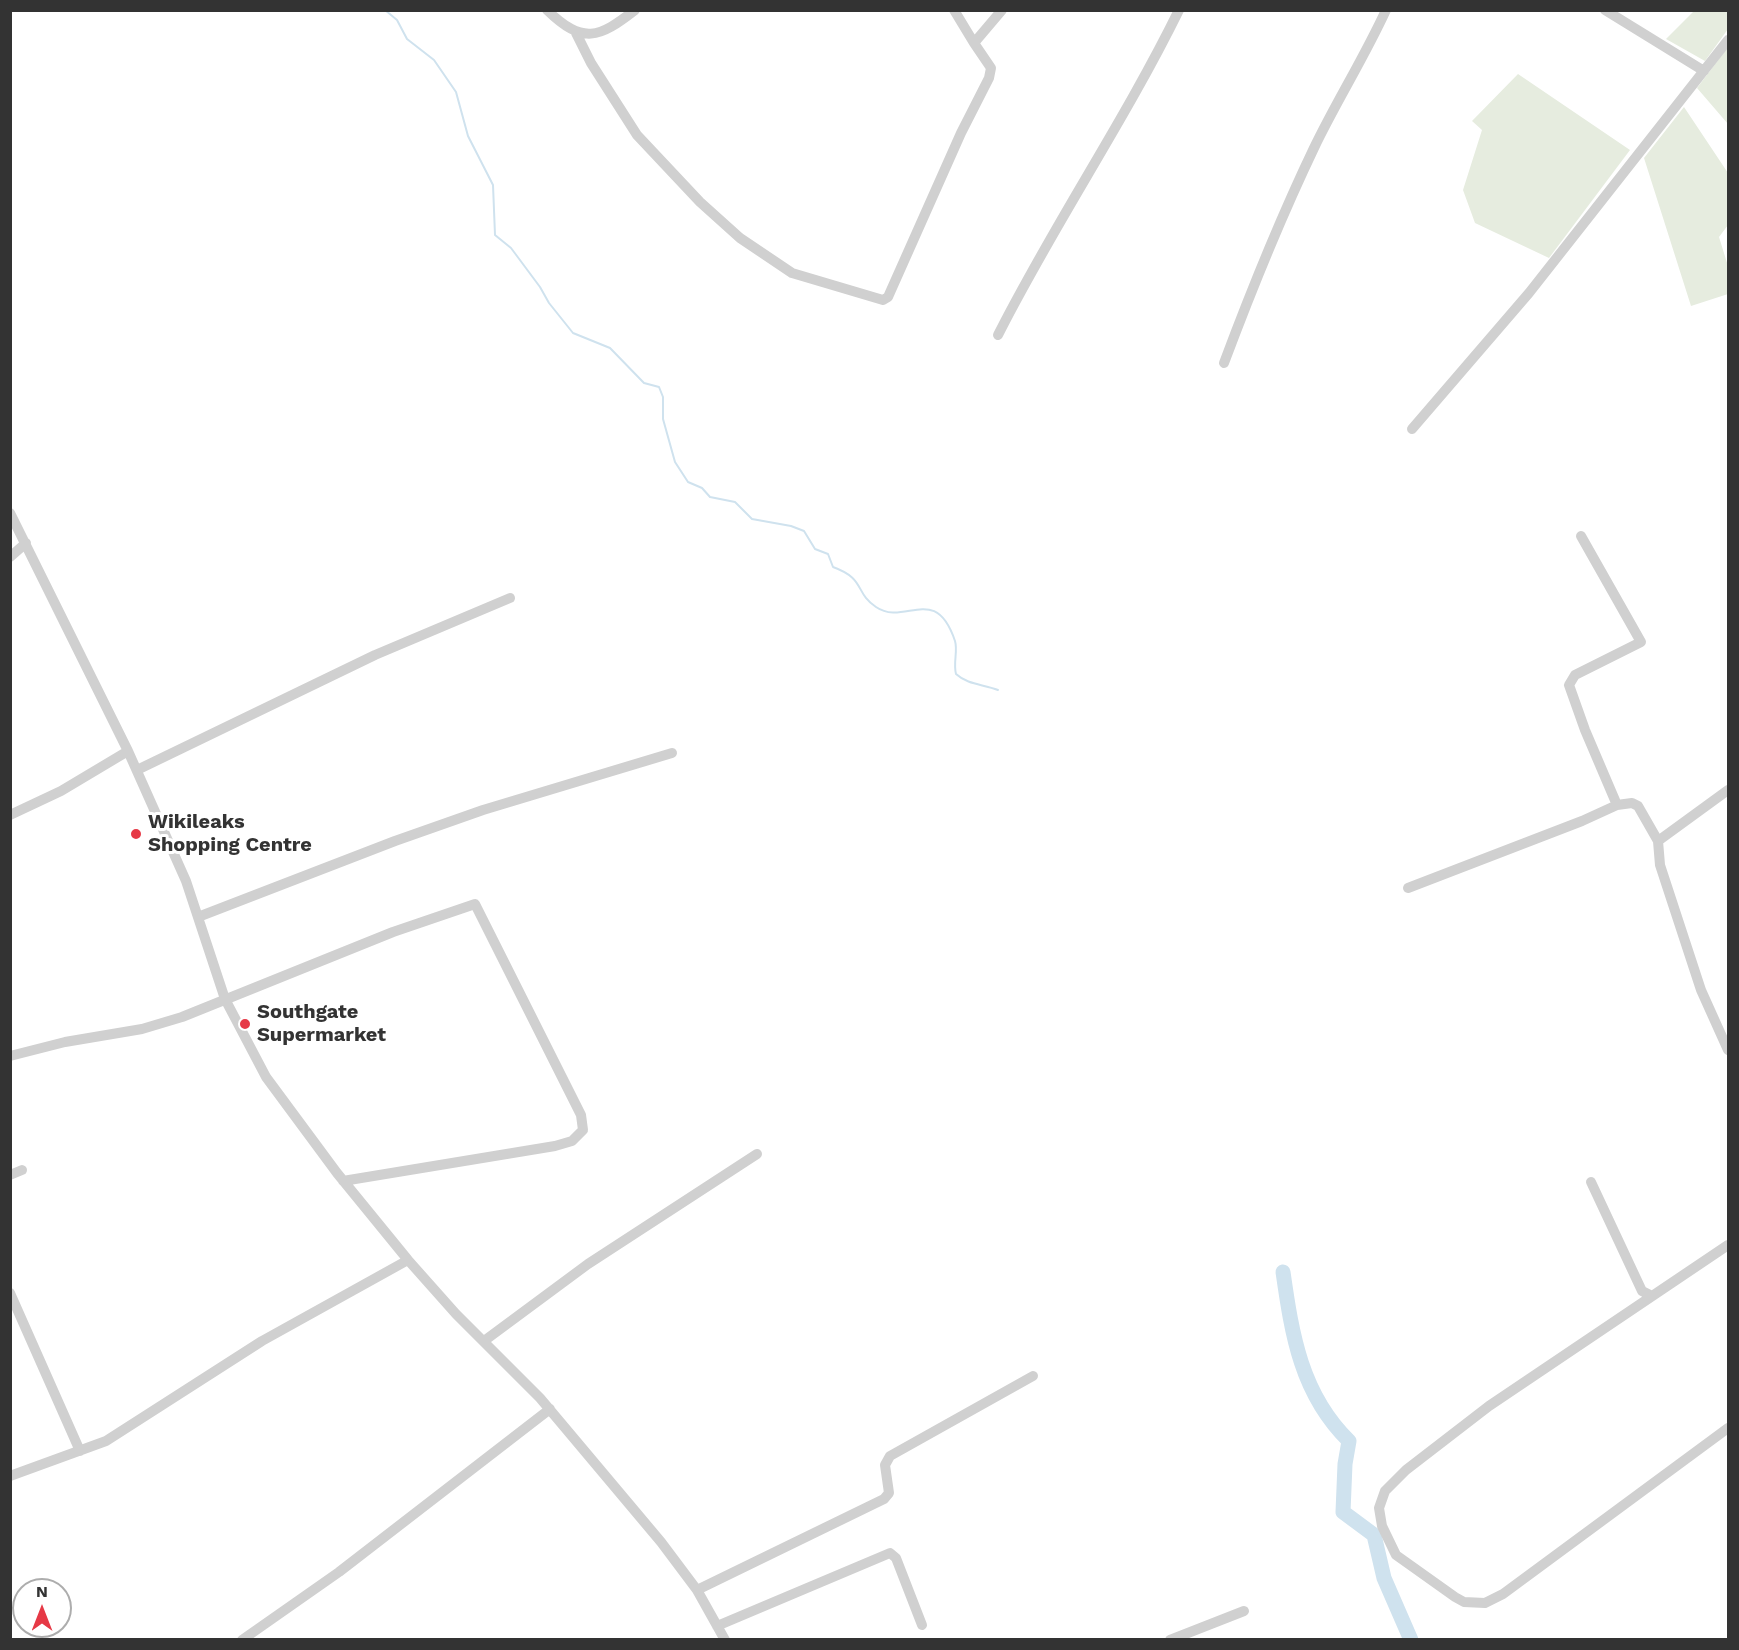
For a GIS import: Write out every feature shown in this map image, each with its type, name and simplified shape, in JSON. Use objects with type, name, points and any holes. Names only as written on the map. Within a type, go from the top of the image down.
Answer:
[{"type":"street","points":[[548,10],[568,29],[576,33],[598,34],[635,10]]},
{"type":"street","points":[[576,33],[596,72],[637,135],[700,202],[740,238],[792,273],[878,300],[888,297],[961,132],[989,78],[991,68],[954,10]]},
{"type":"street","points":[[974,43],[1002,10]]},
{"type":"street","points":[[998,336],[1053,232],[1151,68],[1179,10]]},
{"type":"street","points":[[1224,363],[1263,260],[1310,157],[1367,51],[1386,10]]},
{"type":"street","points":[[1605,10],[1704,71]]},
{"type":"street","points":[[1412,429],[1529,293],[1728,40]]},
{"type":"street","points":[[10,513],[128,751],[186,881],[225,999],[266,1077],[344,1181],[408,1260],[550,1409],[661,1542],[697,1590],[725,1640]]},
{"type":"street","points":[[1581,536],[1641,642],[1575,675],[1569,685],[1585,730],[1617,804]]},
{"type":"street","points":[[10,557],[26,543]]},
{"type":"street","points":[[136,770],[276,705],[375,655],[510,598]]},
{"type":"street","points":[[10,815],[61,791],[128,751]]},
{"type":"street","points":[[198,917],[395,841],[483,810],[672,753]]},
{"type":"street","points":[[1658,841],[1728,790]]},
{"type":"street","points":[[1408,888],[1582,821],[1617,804],[1632,803],[1638,806],[1658,841],[1660,865],[1701,990],[1728,1050]]},
{"type":"street","points":[[10,1056],[65,1042],[142,1029],[182,1017],[469,904],[478,906],[583,1119],[583,1130],[572,1141],[555,1146],[344,1181]]},
{"type":"street","points":[[484,1341],[588,1263],[757,1154]]},
{"type":"street","points":[[10,1175],[22,1170]]},
{"type":"street","points":[[1591,1182],[1642,1291],[1652,1296]]},
{"type":"street","points":[[1728,1245],[1489,1406],[1392,1484],[1385,1491],[1379,1508],[1387,1539],[1396,1555],[1455,1597],[1464,1602],[1485,1603],[1531,1577],[1728,1428]]},
{"type":"street","points":[[10,1476],[114,1436],[262,1341],[408,1260]]},
{"type":"street","points":[[10,1293],[80,1451]]},
{"type":"street","points":[[697,1590],[884,1499],[889,1493],[885,1465],[890,1456],[1033,1376]]},
{"type":"street","points":[[242,1640],[339,1572],[550,1409]]},
{"type":"street","points":[[717,1626],[890,1553],[896,1558],[922,1625]]},
{"type":"street","points":[[1170,1640],[1244,1611]]},
{"type":"shaded area","points":[[1694,11],[1728,11],[1728,29],[1705,61],[1666,39]]},
{"type":"shaded area","points":[[1728,47],[1728,124],[1697,88]]},
{"type":"shaded area","points":[[1518,74],[1630,150],[1549,258],[1475,223],[1463,190],[1482,130],[1472,121]]},
{"type":"shaded area","points":[[1684,107],[1728,173],[1728,225],[1719,237],[1728,266],[1728,294],[1691,306],[1644,158]]},
{"type":"waterway","points":[[385,10],[397,20],[407,39],[434,60],[456,92],[468,136],[493,185],[495,235],[511,248],[573,333],[610,348],[644,383],[659,387],[663,397],[663,419],[675,462],[688,482],[702,488],[710,497],[735,502],[752,519],[791,526],[804,531],[815,549],[828,554],[833,567],[851,576],[876,607],[887,612],[919,609],[938,614],[947,623],[955,641],[956,674],[971,682],[998,690]]},
{"type":"waterway","points":[[1283,1272],[1295,1341],[1309,1383],[1333,1423],[1349,1441],[1345,1464],[1343,1512],[1374,1535],[1384,1578],[1411,1640]]},
{"type":"place","name":"Wikileaks Shopping Centre","points":[[136,834]]},
{"type":"place","name":"Southgate Supermarket","points":[[245,1024]]}]
